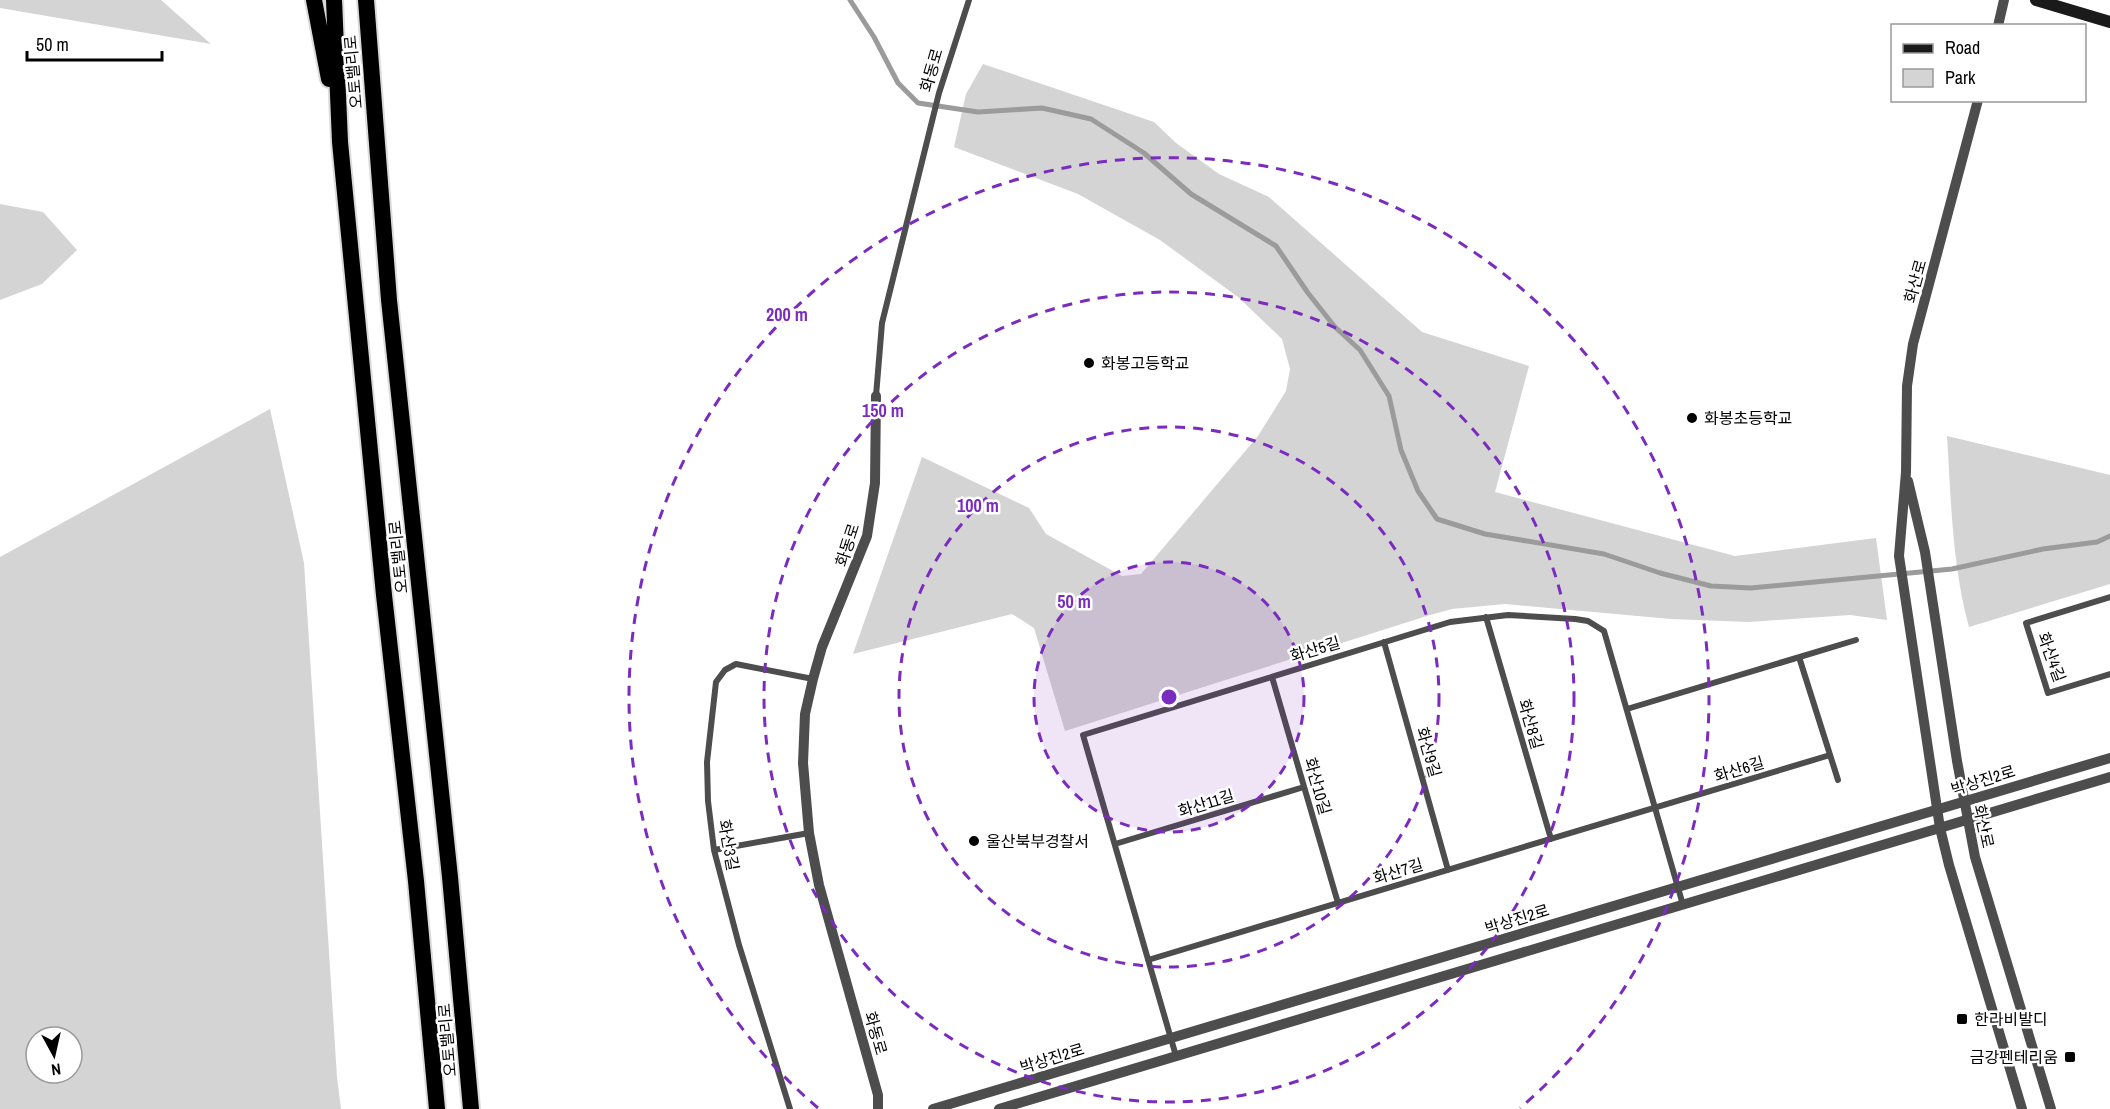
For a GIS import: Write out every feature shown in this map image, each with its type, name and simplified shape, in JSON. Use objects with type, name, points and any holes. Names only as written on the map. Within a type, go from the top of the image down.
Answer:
[{"type":"highway","points":[[314,0],[340,142]]},
{"type":"highway","name":"오토밸리로","points":[[334,0],[340,142],[384,595],[416,881],[437,1109]]},
{"type":"highway","name":"오토밸리로","points":[[366,0],[390,300],[450,877],[471,1109]]},
{"type":"highway","points":[[370,51],[372,0]]},
{"type":"main road","points":[[2036,0],[2110,22]]},
{"type":"street","name":"화동로","points":[[878,1109],[878,1095],[819,885],[809,833],[803,763],[805,714],[822,647],[867,536],[875,483],[876,396],[882,323],[939,93],[969,0]]},
{"type":"street","points":[[1998,24],[2004,0]]},
{"type":"street","name":"화산로","points":[[1977,102],[1913,344],[1907,387],[1906,472],[1899,556],[1940,828],[2022,1109]]},
{"type":"street","name":"화산로","points":[[1906,472],[1925,552],[1967,820],[1975,857],[2051,1109]]},
{"type":"street","name":"화산4길","points":[[2110,597],[2026,623],[2048,693],[2110,674]]},
{"type":"street","name":"화산5길","points":[[1176,1056],[1083,735],[1450,622],[1508,615],[1588,621],[1604,631],[1683,905]]},
{"type":"street","name":"화산8길","points":[[1486,617],[1551,839]]},
{"type":"street","points":[[1627,708],[1856,640]]},
{"type":"street","name":"화산9길","points":[[1384,642],[1448,870]]},
{"type":"street","points":[[1799,657],[1838,780]]},
{"type":"street","name":"화산3길","points":[[790,1109],[740,945],[714,850],[708,801],[707,762],[716,682],[724,670],[736,664],[813,679]]},
{"type":"street","name":"화산10길","points":[[1272,677],[1338,903]]},
{"type":"street","name":"화산6길","points":[[1655,808],[1830,755]]},
{"type":"street","name":"박상진2로","points":[[933,1109],[2110,758]]},
{"type":"street","name":"박상진2로","points":[[999,1109],[2110,777]]},
{"type":"street","name":"화산11길","points":[[1115,844],[1304,787]]},
{"type":"street","name":"화산7길","points":[[1148,960],[1655,808]]},
{"type":"street","points":[[714,850],[809,833]]},
{"type":"street","name":"화동로","points":[[878,1095],[888,1109]]},
{"type":"green space","points":[[0,0],[161,0],[211,44],[0,8]]},
{"type":"green space","points":[[983,64],[1154,122],[1176,143],[1219,174],[1269,197],[1422,332],[1529,366],[1495,492],[1735,556],[1876,538],[1887,620],[1850,615],[1749,622],[1671,619],[1505,604],[1452,609],[1065,731],[1034,628],[1012,614],[853,654],[922,457],[1029,508],[1046,534],[1122,576],[1141,574],[1258,436],[1286,391],[1290,369],[1282,339],[1238,297],[1160,240],[1078,194],[954,147],[966,94]]},
{"type":"green space","points":[[0,204],[43,212],[77,250],[42,284],[0,300]]},
{"type":"green space","points":[[270,409],[304,563],[337,1077],[341,1109],[0,1109],[0,557]]},
{"type":"green space","points":[[1947,436],[2110,475],[2110,584],[1969,627],[1956,556]]},
{"type":"waterway","points":[[850,0],[874,37],[898,83],[918,103],[978,112],[1042,108],[1091,119],[1144,153],[1191,194],[1276,246],[1308,293],[1335,327],[1360,350],[1389,396],[1401,450],[1418,491],[1437,519],[1485,534],[1604,554],[1660,573],[1711,586],[1751,588],[1952,569],[2043,549],[2097,542],[2110,536]]},
{"type":"place","name":"화봉고등학교","points":[[1089,363]]},
{"type":"place","name":"화봉초등학교","points":[[1692,418]]},
{"type":"place","name":"울산북부경찰서","points":[[974,841]]},
{"type":"place","name":"한라비발디","points":[[1962,1019]]},
{"type":"place","name":"금강펜테리움","points":[[2070,1057]]}]
